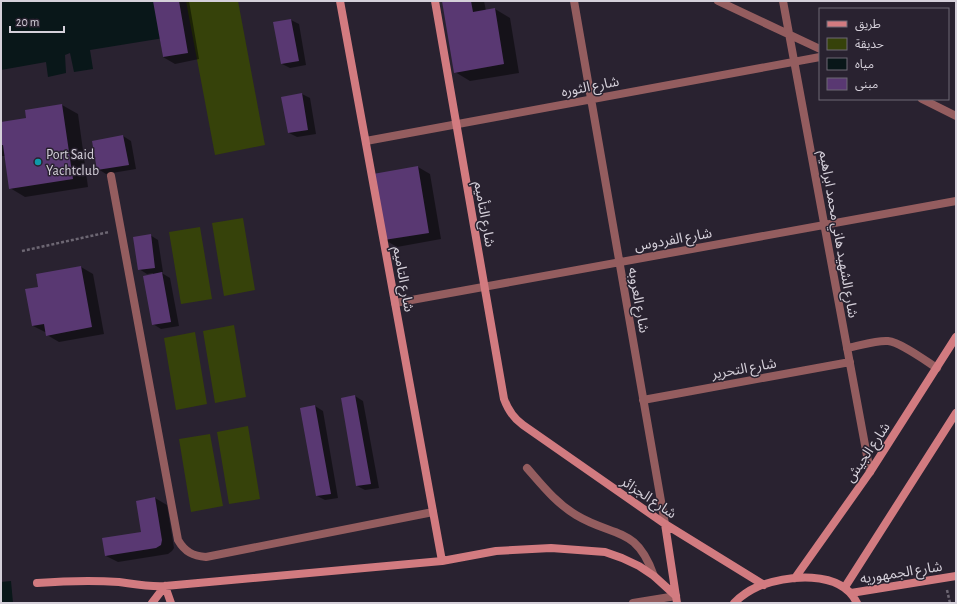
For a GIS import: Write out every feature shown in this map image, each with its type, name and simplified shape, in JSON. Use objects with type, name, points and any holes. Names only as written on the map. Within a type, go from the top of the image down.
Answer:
[{"type":"street","name":"شارع التاميم","points":[[340,1],[442,561]]},
{"type":"street","name":"شارع التأميم","points":[[435,1],[504,398],[511,414],[523,425]]},
{"type":"street","name":"شارع العروبه","points":[[574,1],[677,600]]},
{"type":"street","points":[[718,1],[819,49]]},
{"type":"street","name":"شارع الشهيد هاني محمد ابراهيم","points":[[783,1],[870,472]]},
{"type":"street","name":"شارع الثوره","points":[[366,141],[819,56]]},
{"type":"street","points":[[924,100],[956,116]]},
{"type":"street","points":[[111,176],[178,540],[187,552],[193,555],[206,557],[433,512]]},
{"type":"street","name":"شارع الفردوس","points":[[395,303],[956,201]]},
{"type":"street","name":"شارع الجيش","points":[[795,578],[870,472],[956,338]]},
{"type":"street","points":[[847,348],[890,341],[937,368]]},
{"type":"street","name":"شارع التحرير","points":[[643,400],[850,362]]},
{"type":"street","points":[[848,590],[956,413]]},
{"type":"street","name":"شارع الجزائر","points":[[523,425],[665,524],[764,584]]},
{"type":"street","points":[[527,468],[554,498],[568,510],[593,524],[620,533],[636,543],[647,559],[654,576]]},
{"type":"street","points":[[37,583],[96,581],[119,582],[152,587],[442,561],[496,551],[523,549],[578,549],[605,552],[639,566],[654,576],[677,600]]},
{"type":"street","name":"شارع الجمهوريه","points":[[848,590],[956,576]]},
{"type":"street","points":[[734,603],[748,592],[764,584],[795,578],[816,578],[835,583],[848,590],[857,603]]},
{"type":"street","points":[[152,603],[165,586]]},
{"type":"street","points":[[165,586],[171,603]]},
{"type":"street","points":[[633,603],[677,600]]},
{"type":"path","points":[[22,251],[121,230]]},
{"type":"green space","points":[[186,1],[238,1],[265,145],[215,155]]},
{"type":"green space","points":[[243,218],[255,290],[224,296],[212,223]]},
{"type":"green space","points":[[200,227],[212,299],[181,304],[169,232]]},
{"type":"green space","points":[[234,325],[246,397],[215,403],[203,331]]},
{"type":"green space","points":[[195,332],[207,404],[176,410],[164,338]]},
{"type":"green space","points":[[248,426],[260,499],[229,504],[217,432]]},
{"type":"green space","points":[[210,434],[223,506],[191,512],[179,439]]},
{"type":"water","points":[[1,1],[168,1],[176,36],[90,50],[93,69],[74,72],[70,53],[65,55],[66,73],[48,77],[46,62],[1,70]]},
{"type":"water","points":[[11,581],[13,603],[1,603],[1,582]]},
{"type":"building","points":[[153,1],[179,1],[188,53],[163,57]]},
{"type":"building","points":[[442,1],[471,1],[473,12],[495,8],[504,64],[454,73]]},
{"type":"building","points":[[291,19],[299,61],[281,64],[273,22]]},
{"type":"building","points":[[302,93],[308,130],[288,133],[281,97]]},
{"type":"building","name":"Port Said Yachtclub","points":[[62,104],[73,179],[9,189],[3,145],[1,145],[1,122],[26,118],[25,110]]},
{"type":"building","points":[[123,135],[129,165],[97,170],[92,141]]},
{"type":"building","points":[[418,166],[429,233],[384,240],[373,174]]},
{"type":"building","points":[[151,234],[155,268],[138,270],[133,237]]},
{"type":"building","points":[[81,266],[92,327],[46,336],[44,324],[32,326],[25,289],[38,287],[36,274]]},
{"type":"building","points":[[162,272],[171,322],[152,325],[143,276]]},
{"type":"building","points":[[355,395],[371,484],[356,486],[341,398]]},
{"type":"building","points":[[315,405],[331,494],[316,496],[300,408]]},
{"type":"building","points":[[155,497],[162,540],[161,545],[156,548],[105,556],[102,538],[141,532],[136,501]]},
{"type":"place","name":"Port Said Yachtclub","points":[[38,162]]}]
